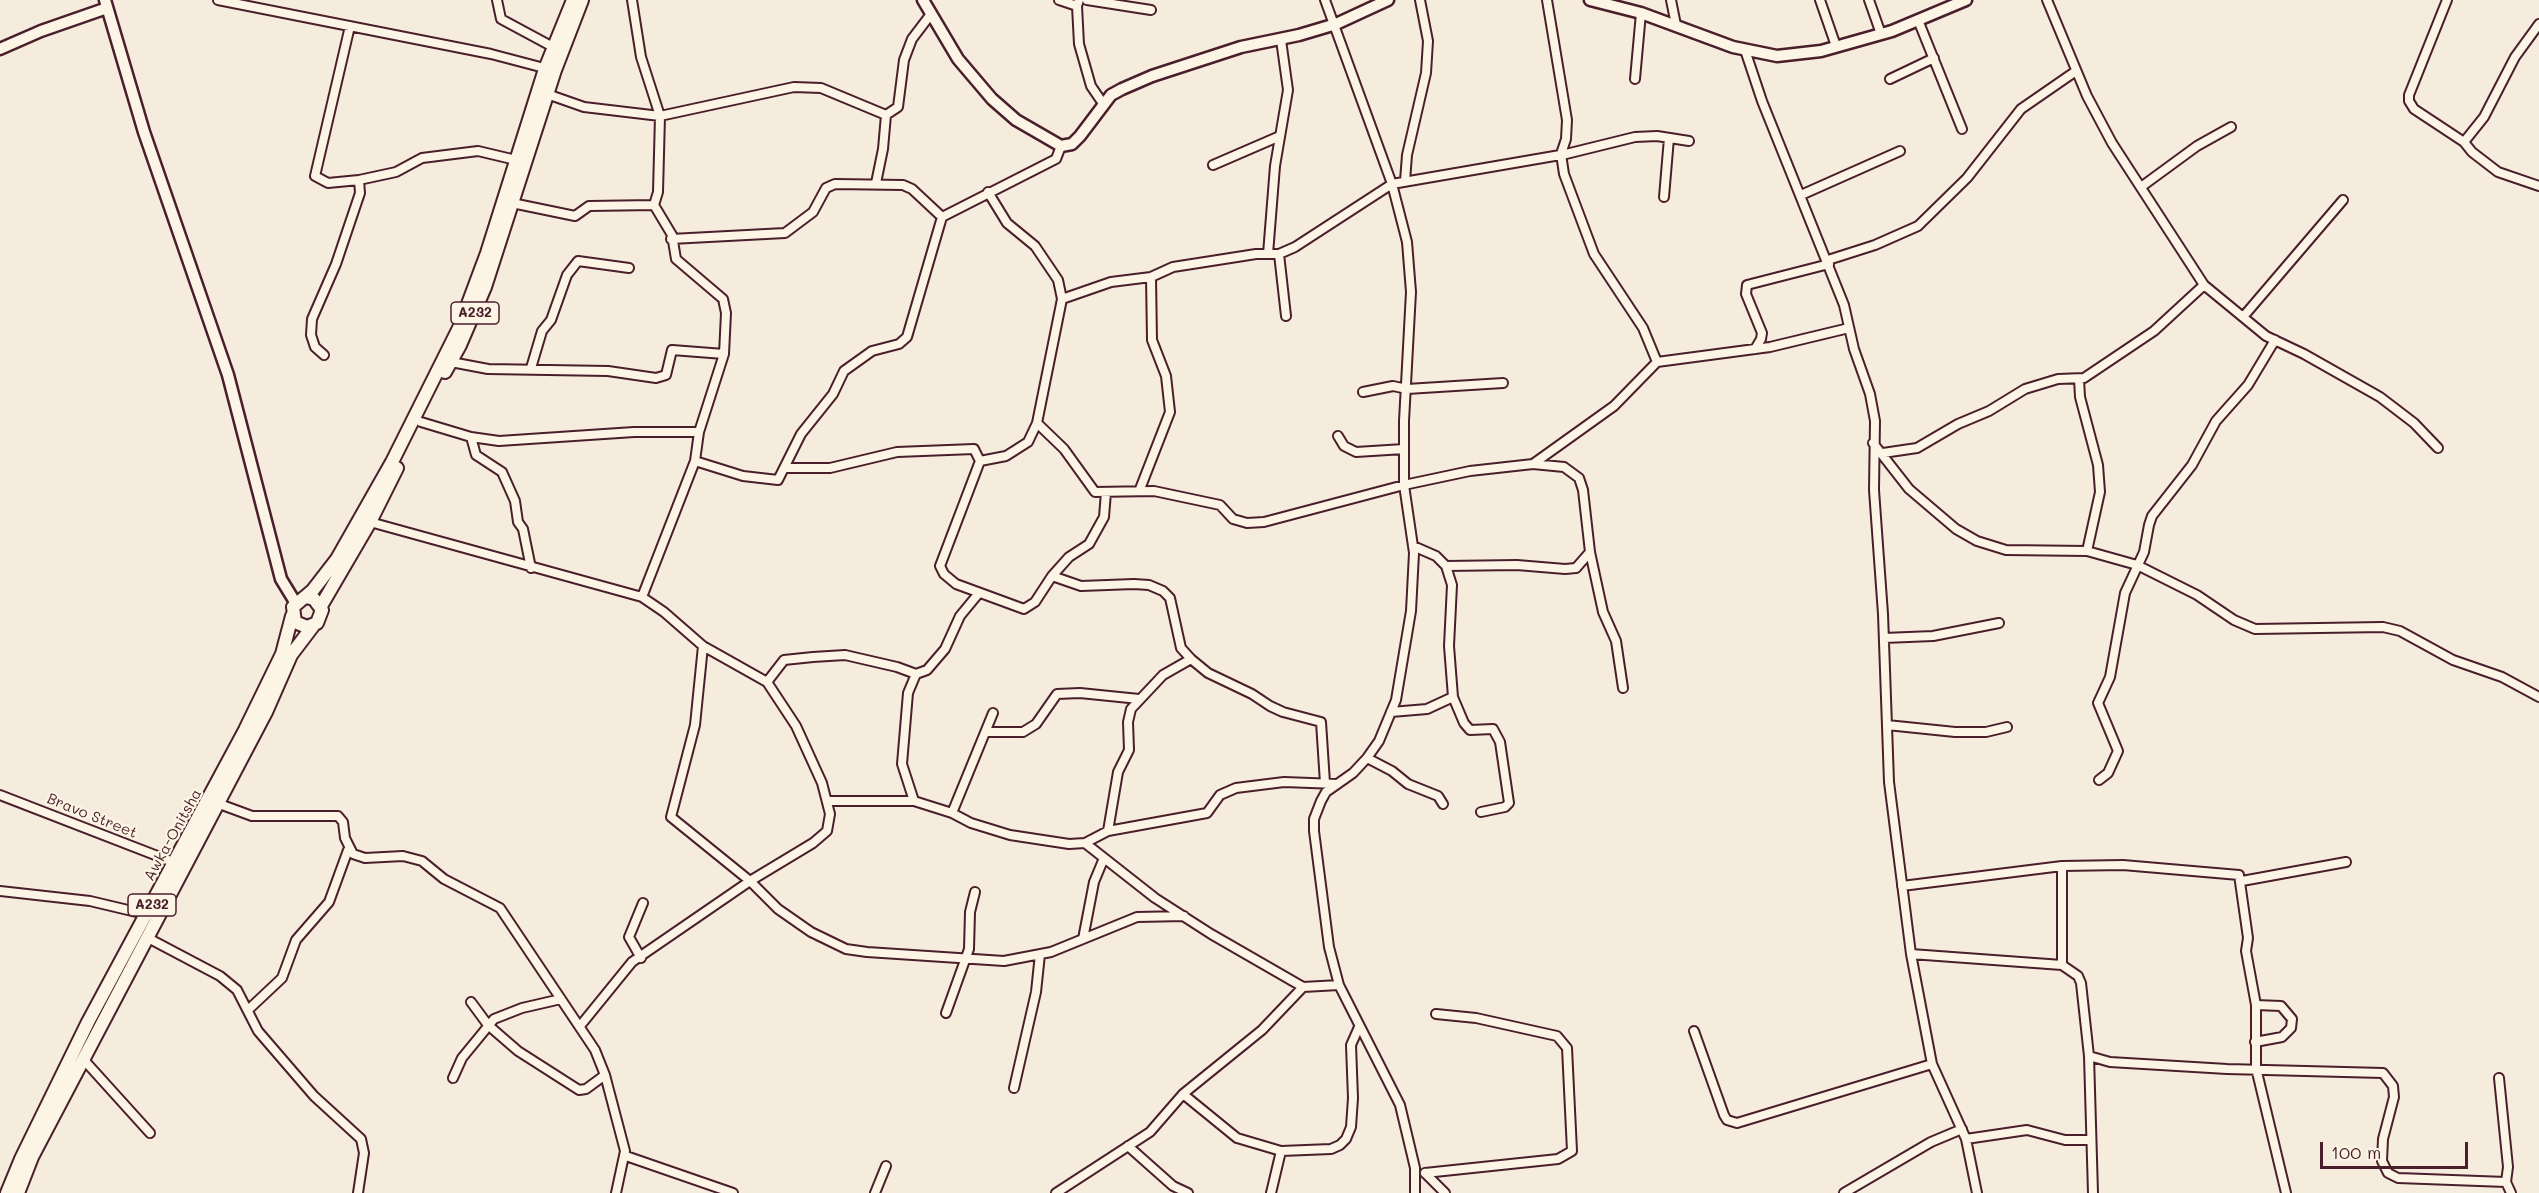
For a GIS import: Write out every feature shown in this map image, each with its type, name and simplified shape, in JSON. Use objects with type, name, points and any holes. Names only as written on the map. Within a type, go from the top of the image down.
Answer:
[{"type":"main road","name":"A232","points":[[313,626],[320,619],[321,606],[370,522],[421,422],[485,287],[547,94],[553,47],[573,0]]},
{"type":"main road","name":"A232","points":[[292,616],[301,600],[337,559],[376,490],[459,328],[488,253],[516,160],[550,69],[582,0]]},
{"type":"main road","points":[[301,600],[315,599],[321,606]]},
{"type":"main road","points":[[292,616],[301,626],[313,626]]},
{"type":"main road","name":"Awka-Onitsha","points":[[18,1193],[32,1157],[148,938],[153,915],[173,862],[214,802],[282,654],[292,616]]},
{"type":"main road","name":"Awka-Onitsha","points":[[7,1193],[21,1159],[88,1022],[153,915],[266,712],[291,655],[313,626]]},
{"type":"street","points":[[218,0],[491,54],[550,69]]},
{"type":"street","points":[[497,0],[501,19],[553,47]]},
{"type":"street","points":[[632,0],[641,57],[660,116],[658,192],[654,205],[671,239],[676,260],[723,299],[726,313],[724,354],[699,432],[695,461],[642,597]]},
{"type":"street","points":[[923,0],[958,59],[992,99],[1016,120],[1061,146],[1072,144],[1104,105],[1122,88],[1241,47],[1281,40],[1336,24],[1388,0]]},
{"type":"street","points":[[1059,0],[1078,3],[1079,44],[1083,62],[1091,86],[1104,105]]},
{"type":"street","points":[[1087,0],[1151,10]]},
{"type":"street","points":[[1325,0],[1336,24],[1392,184],[1407,242],[1410,274],[1404,485],[1413,546],[1411,611],[1396,700],[1379,741],[1366,758],[1326,792],[1314,819],[1314,831],[1328,938],[1339,985],[1400,1105],[1415,1168],[1415,1193]]},
{"type":"street","points":[[1405,181],[1407,155],[1426,73],[1428,41],[1420,0]]},
{"type":"street","points":[[1547,0],[1567,120],[1566,139],[1561,154],[1564,174],[1594,254],[1643,328],[1657,362]]},
{"type":"street","points":[[1590,0],[1641,13],[1745,50],[1777,56],[1796,55],[1881,34],[1966,0]]},
{"type":"street","points":[[1671,0],[1676,25]]},
{"type":"street","points":[[1820,0],[1836,46]]},
{"type":"street","points":[[1869,0],[1881,34]]},
{"type":"street","points":[[2047,0],[2076,71],[2112,143],[2204,285],[2274,340],[2380,397],[2414,423],[2438,448]]},
{"type":"street","points":[[2448,0],[2409,95],[2409,102],[2414,109],[2438,127],[2464,142],[2472,152],[2498,172],[2539,186]]},
{"type":"street","points":[[0,49],[106,4],[144,132],[228,375],[276,562],[286,590],[301,600]]},
{"type":"street","points":[[1635,80],[1641,13]]},
{"type":"street","points":[[886,115],[898,107],[904,60],[912,39],[931,14]]},
{"type":"street","points":[[1918,20],[1962,129]]},
{"type":"street","points":[[2464,142],[2484,117],[2516,57],[2539,24]]},
{"type":"street","points":[[350,26],[315,176],[328,183],[358,180],[396,172],[422,158],[478,151],[516,160]]},
{"type":"street","points":[[1268,254],[1280,136],[1288,90],[1281,40]]},
{"type":"street","points":[[1745,50],[1762,101],[1829,262],[1844,304],[1870,394],[1875,421],[1873,443],[1889,782],[1911,954],[1932,1064],[1966,1139],[1977,1193]]},
{"type":"street","points":[[1890,79],[1934,58]]},
{"type":"street","points":[[1755,349],[1762,333],[1746,294],[1747,285],[1829,262],[1918,226],[1967,178],[2021,109],[2076,71]]},
{"type":"street","points":[[547,94],[584,107],[660,116],[794,87],[821,88],[886,115]]},
{"type":"street","points":[[876,183],[883,149],[886,115]]},
{"type":"street","points":[[2141,187],[2197,146],[2231,127]]},
{"type":"street","points":[[1213,165],[1280,136]]},
{"type":"street","points":[[1062,299],[1111,282],[1151,277],[1173,267],[1279,254],[1295,247],[1392,184],[1561,154],[1635,137],[1689,141]]},
{"type":"street","points":[[1664,197],[1669,138]]},
{"type":"street","points":[[695,461],[776,482],[786,468],[801,434],[833,394],[844,371],[872,351],[899,344],[907,337],[942,217],[1056,159],[1061,146]]},
{"type":"street","points":[[1801,195],[1900,151]]},
{"type":"street","points":[[324,355],[315,347],[311,335],[312,319],[356,208],[360,193],[358,180]]},
{"type":"street","points":[[671,239],[785,232],[813,212],[826,188],[836,184],[876,183],[912,189],[942,217]]},
{"type":"street","points":[[980,460],[1016,451],[1028,442],[1037,423],[1062,299],[1058,280],[1035,246],[1007,223],[988,192]]},
{"type":"street","points":[[2243,317],[2343,200]]},
{"type":"street","points":[[512,203],[575,216],[589,206],[654,205]]},
{"type":"street","points":[[1279,254],[1286,316]]},
{"type":"street","points":[[531,368],[542,331],[551,320],[567,275],[578,261],[629,268]]},
{"type":"street","points":[[1140,489],[1170,412],[1166,376],[1152,340],[1151,277]]},
{"type":"street","points":[[1883,453],[1917,448],[1958,424],[1989,411],[2025,389],[2058,378],[2079,380],[2154,331],[2204,285]]},
{"type":"street","points":[[1533,464],[1614,406],[1657,362],[1755,349],[1849,327]]},
{"type":"street","points":[[2099,780],[2108,773],[2118,751],[2098,703],[2110,677],[2125,593],[2144,552],[2152,516],[2192,465],[2216,421],[2248,385],[2274,340]]},
{"type":"street","points":[[451,362],[488,369],[608,370],[656,378],[666,375],[672,350],[724,354]]},
{"type":"street","points":[[2079,380],[2080,397],[2097,456],[2100,492],[2087,551]]},
{"type":"street","points":[[1363,392],[1393,386],[1407,389],[1503,383]]},
{"type":"street","points":[[421,422],[471,437],[499,441],[634,432],[699,432]]},
{"type":"street","points":[[1037,423],[1064,449],[1092,490],[1106,492],[1140,489],[1220,505],[1233,519],[1247,524],[1264,522],[1404,485],[1470,471],[1533,464],[1564,467],[1579,478],[1584,496],[1590,552],[1603,612],[1616,641],[1623,688]]},
{"type":"street","points":[[1338,436],[1344,446],[1356,452],[1404,450]]},
{"type":"street","points":[[471,437],[476,455],[502,472],[515,501],[518,522],[523,529],[531,568]]},
{"type":"street","points":[[1873,443],[1910,489],[1956,529],[1977,541],[2006,550],[2087,551],[2137,565],[2197,595],[2234,620],[2255,629],[2384,627],[2400,631],[2453,660],[2502,677],[2539,697]]},
{"type":"street","points":[[786,468],[830,468],[897,452],[974,449],[980,460],[940,566],[944,574],[956,584],[1028,609],[1069,557],[1089,544],[1104,517],[1106,492]]},
{"type":"street","points":[[370,522],[642,597],[664,612],[703,646],[767,682],[796,726],[828,801],[830,814],[827,831],[813,843],[750,881],[632,962],[580,1026]]},
{"type":"street","points":[[1413,546],[1436,556],[1446,566],[1452,585],[1449,646],[1453,697],[1467,728],[1493,729],[1500,742],[1509,804],[1481,812]]},
{"type":"street","points":[[1446,566],[1517,565],[1576,568],[1590,552]]},
{"type":"street","points":[[1052,576],[1081,586],[1134,584],[1149,585],[1163,591],[1170,598],[1181,648],[1191,659],[1208,673],[1283,712],[1321,722],[1325,783]]},
{"type":"street","points":[[767,682],[784,660],[813,657],[846,655],[916,674],[927,670],[945,649],[960,616],[979,593]]},
{"type":"street","points":[[1884,638],[1933,636],[1999,623]]},
{"type":"street","points":[[703,646],[695,725],[671,817],[750,881],[795,923],[846,949],[1004,961],[1040,954],[1137,917],[1184,916]]},
{"type":"street","points":[[1108,831],[1118,772],[1129,750],[1128,722],[1131,709],[1163,675],[1191,659]]},
{"type":"street","points":[[914,801],[902,754],[906,703],[916,674]]},
{"type":"street","points":[[987,732],[1023,732],[1036,724],[1057,694],[1080,693],[1139,699]]},
{"type":"street","points":[[1391,712],[1427,709],[1453,697]]},
{"type":"street","points":[[952,813],[993,713]]},
{"type":"street","points":[[1887,725],[1955,732],[1986,732],[2007,727]]},
{"type":"street","points":[[1366,758],[1408,783],[1432,792],[1443,804]]},
{"type":"street","points":[[828,801],[914,801],[1010,835],[1069,844],[1085,843],[1108,831],[1208,813],[1220,795],[1236,788],[1284,782],[1338,784]]},
{"type":"street","name":"Bravo Street","points":[[0,795],[173,862]]},
{"type":"street","points":[[214,802],[252,816],[338,816],[343,822],[348,850],[330,902],[296,940],[282,978],[248,1010]]},
{"type":"street","points":[[1085,843],[1126,878],[1184,916],[1303,987],[1339,985]]},
{"type":"street","points":[[348,850],[358,857],[403,856],[422,861],[444,879],[500,908],[528,953],[596,1050],[623,1136],[626,1156],[616,1193]]},
{"type":"street","points":[[1083,939],[1094,882],[1104,858]]},
{"type":"street","points":[[2242,881],[2346,862]]},
{"type":"street","points":[[1902,886],[2062,866],[2123,864],[2236,874],[2242,881],[2248,938],[2246,951],[2256,1005],[2256,1068],[2286,1193]]},
{"type":"street","points":[[2062,866],[2062,965]]},
{"type":"street","points":[[0,891],[90,901],[153,915]]},
{"type":"street","points":[[946,1013],[969,949],[970,912],[975,892]]},
{"type":"street","points":[[641,958],[629,937],[643,903]]},
{"type":"street","points":[[148,938],[220,976],[237,990],[258,1031],[314,1096],[361,1139],[364,1153],[358,1193]]},
{"type":"street","points":[[1014,1088],[1036,992],[1040,954]]},
{"type":"street","points":[[1911,954],[2062,965],[2078,976],[2081,983],[2089,1056],[2093,1193]]},
{"type":"street","points":[[1056,1193],[1150,1132],[1183,1094],[1262,1030],[1303,987]]},
{"type":"street","points":[[453,1078],[462,1058],[494,1019],[522,1008],[561,999]]},
{"type":"street","points":[[471,1002],[488,1024],[518,1051],[579,1090],[586,1089],[605,1075]]},
{"type":"street","points":[[2255,1042],[2282,1037],[2291,1028],[2292,1019],[2281,1006],[2256,1005]]},
{"type":"street","points":[[1425,1173],[1558,1159],[1572,1151],[1567,1048],[1557,1036],[1476,1018],[1436,1014]]},
{"type":"street","points":[[1183,1094],[1237,1138],[1281,1151],[1330,1149],[1346,1139],[1351,1127],[1353,1098],[1350,1045],[1359,1027]]},
{"type":"street","points":[[1694,1031],[1724,1115],[1730,1122],[1737,1123],[1932,1064]]},
{"type":"street","points":[[2089,1056],[2110,1062],[2383,1073],[2393,1086],[2394,1097],[2383,1139],[2382,1161],[2388,1173],[2398,1178],[2506,1182]]},
{"type":"street","points":[[84,1060],[105,1080],[150,1133]]},
{"type":"street","points":[[2499,1078],[2508,1167],[2506,1182],[2511,1193]]},
{"type":"street","points":[[1844,1193],[1931,1142],[1962,1129]]},
{"type":"street","points":[[1966,1139],[2027,1130],[2065,1140],[2091,1140]]},
{"type":"street","points":[[1128,1146],[1172,1190],[1188,1193]]},
{"type":"street","points":[[1270,1193],[1281,1151]]},
{"type":"street","points":[[626,1156],[733,1193]]},
{"type":"street","points":[[875,1193],[886,1166]]},
{"type":"street","points":[[1415,1168],[1425,1173],[1445,1193]]}]
